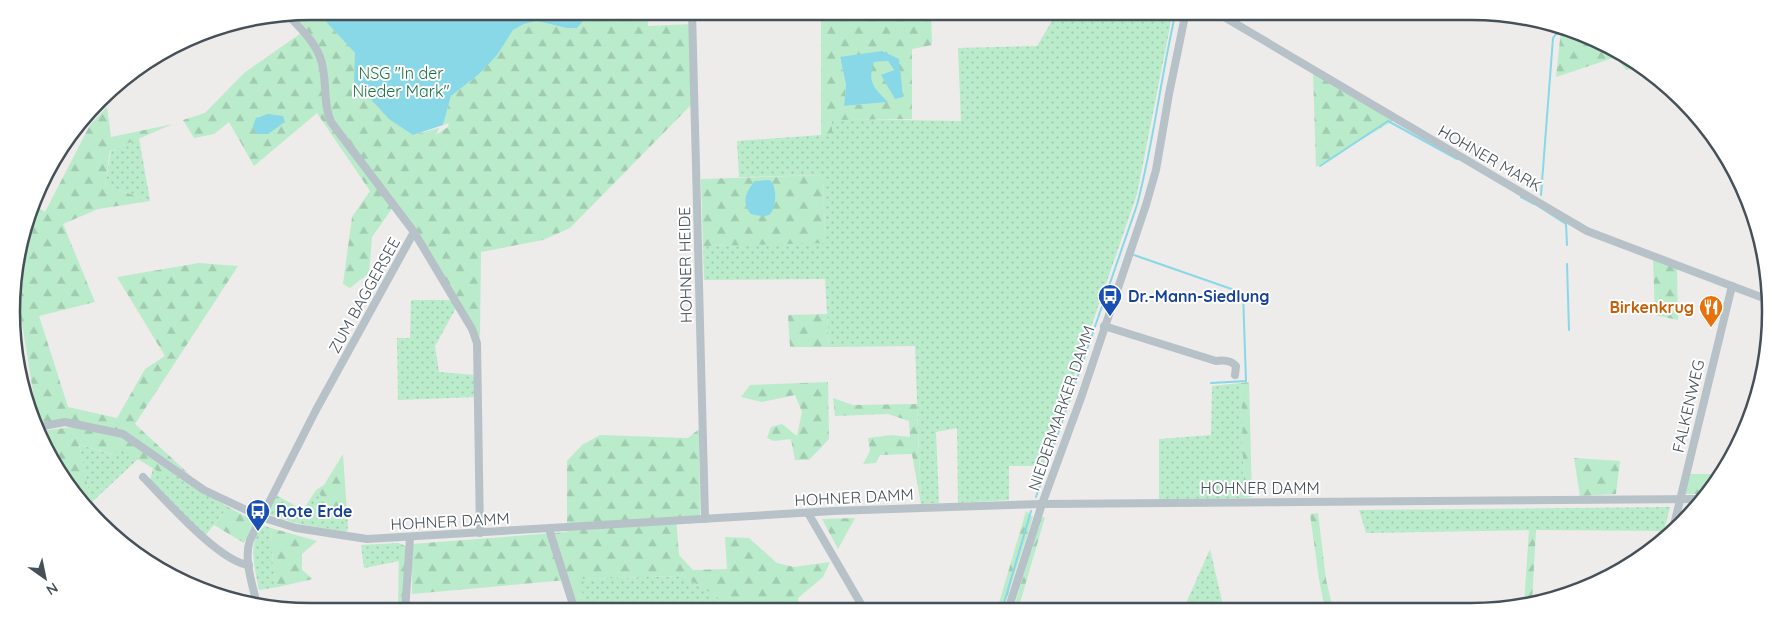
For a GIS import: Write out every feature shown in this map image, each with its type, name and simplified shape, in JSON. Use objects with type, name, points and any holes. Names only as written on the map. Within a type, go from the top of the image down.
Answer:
[{"type":"street","name":"HOHNER HEIDE","points":[[692,20],[705,519]]},
{"type":"street","name":"NIEDERMARKER DAMM","points":[[1010,603],[1156,170],[1168,94],[1184,20]]},
{"type":"street","name":"HOHNER MARK","points":[[1229,20],[1587,231],[1761,297]]},
{"type":"street","name":"ZUM BAGGERSEE","points":[[261,517],[316,410],[414,232],[331,122],[327,113],[320,58],[312,43],[294,21]]},
{"type":"street","points":[[414,232],[472,329],[477,343],[480,533]]},
{"type":"street","name":"FALKENWEG","points":[[1675,520],[1732,286]]},
{"type":"street","points":[[1104,326],[1216,361],[1224,360],[1234,363],[1236,366],[1235,375]]},
{"type":"street","name":"HOHNER DAMM","points":[[43,426],[65,422],[124,434],[204,490],[261,517],[296,528],[367,539],[410,538],[808,513],[1042,504],[1694,499]]},
{"type":"street","points":[[143,477],[210,544],[242,564],[249,565]]},
{"type":"street","points":[[808,513],[861,603]]},
{"type":"street","points":[[255,597],[249,565],[248,545],[261,517]]},
{"type":"street","points":[[550,529],[573,603]]},
{"type":"street","points":[[406,603],[410,538]]},
{"type":"green space","points":[[324,20],[355,53],[413,135],[439,128],[436,135],[448,127],[449,123],[443,125],[451,96],[478,75],[513,30],[524,24],[537,21],[567,28],[581,20],[648,20],[648,26],[691,24],[692,104],[570,228],[543,240],[481,252],[480,338],[415,227],[396,203],[372,237],[369,273],[350,288],[343,284],[352,217],[370,191],[317,113],[254,166],[229,122],[214,134],[194,138],[183,120],[205,113],[244,73],[307,29],[300,21]],"holes":[[[259,116],[285,121],[267,134],[262,133],[254,124]]]},
{"type":"green space","points":[[821,20],[931,20],[932,45],[912,49],[912,119],[832,120],[832,133],[821,135]],"holes":[[[860,56],[898,59],[895,99],[882,75],[894,70],[888,61],[873,62],[872,84],[887,102],[844,106],[846,85],[840,58]]]},
{"type":"green space","points":[[1171,20],[1137,194],[1043,466],[1009,466],[1009,500],[958,503],[957,428],[936,432],[939,503],[921,504],[915,346],[829,347],[825,279],[704,280],[703,246],[825,242],[823,175],[739,177],[737,141],[821,135],[832,119],[961,121],[958,48],[1037,46],[1052,21]]},
{"type":"green space","points":[[1561,34],[1614,58],[1556,77]]},
{"type":"green space","points":[[1619,61],[1632,69],[1626,70]]},
{"type":"green space","points":[[1313,73],[1394,120],[1316,167]]},
{"type":"green space","points":[[107,107],[111,137],[173,124],[110,151],[105,185],[150,201],[98,209],[63,224],[95,302],[39,316],[68,407],[117,418],[145,369],[165,356],[117,277],[199,263],[238,266],[135,424],[190,475],[124,431],[65,419],[42,422],[35,406],[20,311],[22,273],[30,236],[39,208],[45,212],[90,125]]},
{"type":"green space","points":[[139,138],[150,201],[105,185],[111,151]]},
{"type":"green space","points":[[823,175],[825,243],[703,246],[701,179]]},
{"type":"green space","points":[[1653,260],[1677,268],[1678,320],[1655,315]]},
{"type":"green space","points":[[411,300],[451,300],[456,308],[435,346],[439,372],[475,375],[476,397],[398,400],[397,338],[410,338]]},
{"type":"green space","points":[[827,314],[829,347],[790,347],[788,315]]},
{"type":"green space","points":[[828,382],[829,439],[809,460],[795,460],[791,439],[774,441],[767,438],[771,427],[782,424],[797,436],[802,412],[795,395],[762,402],[741,397],[750,385]]},
{"type":"green space","points":[[1249,382],[1252,497],[1244,498],[1241,383]]},
{"type":"green space","points":[[1241,383],[1244,498],[1159,500],[1159,439],[1211,435],[1212,386]]},
{"type":"green space","points":[[833,398],[853,405],[917,404],[921,504],[912,454],[880,455],[876,463],[863,464],[870,451],[868,438],[891,435],[910,437],[909,421],[888,414],[835,416]]},
{"type":"green space","points":[[72,427],[111,434],[128,440],[171,472],[167,477],[120,448],[113,455],[79,444],[91,503],[69,473],[45,430]]},
{"type":"green space","points":[[699,429],[700,516],[676,517],[679,555],[693,570],[727,569],[725,537],[749,538],[777,563],[794,567],[830,562],[823,577],[798,598],[798,603],[727,603],[683,576],[578,579],[586,603],[575,603],[567,580],[412,594],[412,544],[567,532],[567,461],[582,445],[600,435],[688,438]]},
{"type":"green space","points":[[79,444],[112,455],[119,447],[139,458],[91,503]]},
{"type":"green space","points":[[343,454],[348,527],[316,490],[324,485]]},
{"type":"green space","points":[[1574,458],[1620,461],[1616,494],[1580,496]]},
{"type":"green space","points":[[153,468],[167,476],[171,472],[228,507],[205,536],[150,480]]},
{"type":"green space","points":[[1690,474],[1712,474],[1698,494],[1685,494]]},
{"type":"green space","points":[[316,490],[348,527],[347,532],[299,524],[270,515],[268,510],[276,495],[303,510]]},
{"type":"green space","points":[[228,507],[252,520],[255,524],[244,543],[214,525]]},
{"type":"green space","points":[[1670,507],[1663,531],[1536,530],[1366,533],[1359,510]]},
{"type":"green space","points":[[1026,511],[1033,517],[1005,603],[999,603]]},
{"type":"green space","points":[[1318,513],[1326,579],[1331,603],[1324,603],[1310,514]]},
{"type":"green space","points":[[1041,517],[1045,517],[1020,603],[1015,603]]},
{"type":"green space","points":[[855,518],[838,549],[822,519]]},
{"type":"green space","points":[[265,526],[271,528],[273,567],[278,587],[259,590],[253,556],[255,539],[259,531]]},
{"type":"green space","points":[[271,528],[317,541],[302,554],[302,570],[313,579],[278,587],[273,567]]},
{"type":"green space","points":[[1529,530],[1536,530],[1532,596],[1524,598]]},
{"type":"green space","points":[[399,543],[399,561],[364,568],[361,545]]},
{"type":"green space","points":[[399,543],[407,547],[404,603],[398,603]]},
{"type":"green space","points":[[1210,549],[1222,603],[1186,603]]},
{"type":"green space","points":[[683,576],[727,603],[585,603],[577,579]]},
{"type":"water","points":[[324,20],[584,20],[577,28],[567,28],[537,21],[524,24],[513,30],[497,55],[478,75],[451,96],[443,125],[413,135],[389,119],[354,81],[355,53]]},
{"type":"water","points":[[882,51],[899,59],[903,97],[895,99],[881,75],[894,70],[888,61],[874,62],[871,75],[873,84],[888,102],[844,106],[846,85],[840,57]]},
{"type":"water","points":[[268,114],[283,116],[285,122],[268,134],[256,134],[253,126],[256,118]]},
{"type":"water","points":[[770,180],[775,192],[775,202],[772,211],[766,216],[751,214],[745,201],[749,189],[755,181]]},
{"type":"waterway","points":[[1036,497],[1137,205],[1174,20]]},
{"type":"waterway","points":[[1541,195],[1553,38],[1558,33]]},
{"type":"waterway","points":[[1320,166],[1388,121],[1457,159]]},
{"type":"waterway","points":[[1521,197],[1534,204]]},
{"type":"waterway","points":[[1535,204],[1566,224],[1567,245]]},
{"type":"waterway","points":[[1134,255],[1243,293],[1246,381],[1211,383]]},
{"type":"waterway","points":[[1567,264],[1569,330]]},
{"type":"waterway","points":[[1004,603],[1031,511]]},
{"type":"place","name":"Dr.-Mann-Siedlung","points":[[1110,317]]},
{"type":"place","name":"Birkenkrug","points":[[1711,328]]},
{"type":"place","name":"Rote Erde","points":[[258,532]]},
{"type":"park label","name":"NSG \"In der Nieder Mark\"","points":[[401,82]]}]
